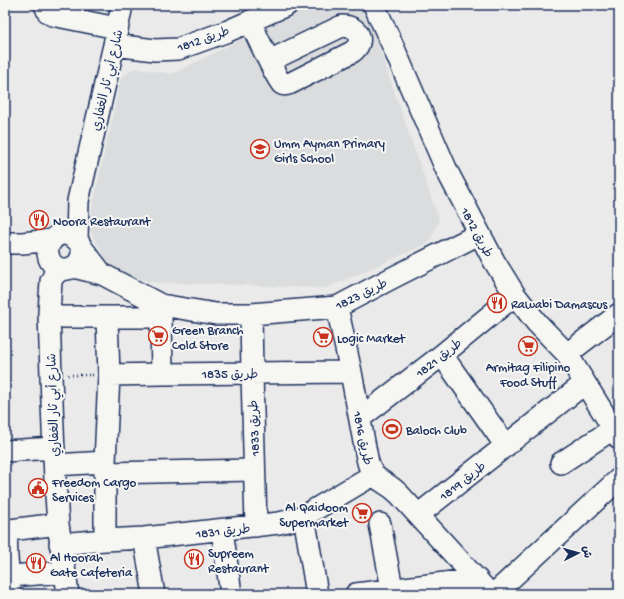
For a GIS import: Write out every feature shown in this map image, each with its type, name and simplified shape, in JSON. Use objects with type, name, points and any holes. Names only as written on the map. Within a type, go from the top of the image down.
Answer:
[{"type":"street","name":"طريق 1812","points":[[45,5],[48,12],[52,15],[94,14],[116,37],[155,50],[178,49],[287,5]]},
{"type":"street","name":"شارع أبي ثار الغفاري","points":[[79,243],[78,201],[122,5]]},
{"type":"street","name":"طريق 1812","points":[[374,5],[447,171],[494,262],[515,295],[537,323],[567,354],[617,430]]},
{"type":"street","points":[[250,20],[269,61]]},
{"type":"street","name":"شارع أبي ثار الغفاري","points":[[54,238],[78,201]]},
{"type":"street","points":[[5,243],[22,243],[54,238],[62,234],[67,234],[72,236],[79,243],[102,274]]},
{"type":"street","name":"طريق 1823","points":[[49,313],[60,317],[107,318],[161,311],[251,314],[337,307],[479,234]]},
{"type":"street","points":[[54,238],[49,244],[48,255],[62,266],[78,263],[81,259],[82,253],[79,243]]},
{"type":"street","name":"طريق 1823","points":[[5,253],[18,253],[37,256],[62,266],[102,274],[161,311]]},
{"type":"street","name":"شارع أبي ثار الغفاري","points":[[62,266],[53,276],[51,281],[49,313],[58,524],[68,594]]},
{"type":"street","name":"طريق 1821","points":[[360,418],[442,355],[515,295]]},
{"type":"street","name":"طريق 1816","points":[[337,307],[368,464],[373,475],[396,490],[483,586]]},
{"type":"street","points":[[161,311],[162,374]]},
{"type":"street","name":"طريق 1833","points":[[251,314],[256,526]]},
{"type":"street","points":[[567,354],[619,314]]},
{"type":"street","points":[[105,540],[109,375],[107,318]]},
{"type":"street","points":[[442,355],[506,446]]},
{"type":"street","name":"طريق 1835","points":[[109,375],[351,372]]},
{"type":"street","name":"طريق 1819","points":[[418,515],[585,383]]},
{"type":"street","points":[[561,463],[617,430]]},
{"type":"street","name":"طريق 1833","points":[[5,450],[54,456],[106,468],[254,470]]},
{"type":"street","name":"طريق 1831","points":[[60,544],[144,538],[279,523],[304,516],[373,475]]},
{"type":"street","points":[[494,594],[619,479]]},
{"type":"street","points":[[304,516],[317,594]]},
{"type":"street","points":[[58,524],[10,530],[7,537],[6,555],[10,585],[64,572]]},
{"type":"street","points":[[380,524],[392,592]]},
{"type":"street","points":[[222,530],[231,594]]},
{"type":"street","points":[[144,538],[154,594]]},
{"type":"street","points":[[356,594],[483,586]]},
{"type":"path","points":[[51,376],[109,375]]},
{"type":"shaded area","name":"Umm Ayman Primary Girls School","points":[[310,5],[364,5],[439,220],[429,243],[326,288],[147,282],[110,267],[88,227],[121,78],[134,68],[172,74]]},
{"type":"place","name":"Umm Ayman Primary Girls School","points":[[260,149]]},
{"type":"place","name":"Noora Restaurant","points":[[39,220]]},
{"type":"place","name":"Rawabi Damascus","points":[[497,303]]},
{"type":"place","name":"Green Branch Cold Store","points":[[158,336]]},
{"type":"place","name":"Logic Market","points":[[323,337]]},
{"type":"place","name":"Armitag Filipino Food Stuff","points":[[528,346]]},
{"type":"place","name":"Baloch Club","points":[[392,429]]},
{"type":"place","name":"Freedom Cargo Services","points":[[38,488]]},
{"type":"place","name":"Al Qaidoom Supermarket","points":[[362,513]]},
{"type":"place","name":"Supreem Restaurant","points":[[194,559]]},
{"type":"place","name":"Al Hoorah Gate Cafeteria","points":[[36,563]]}]
